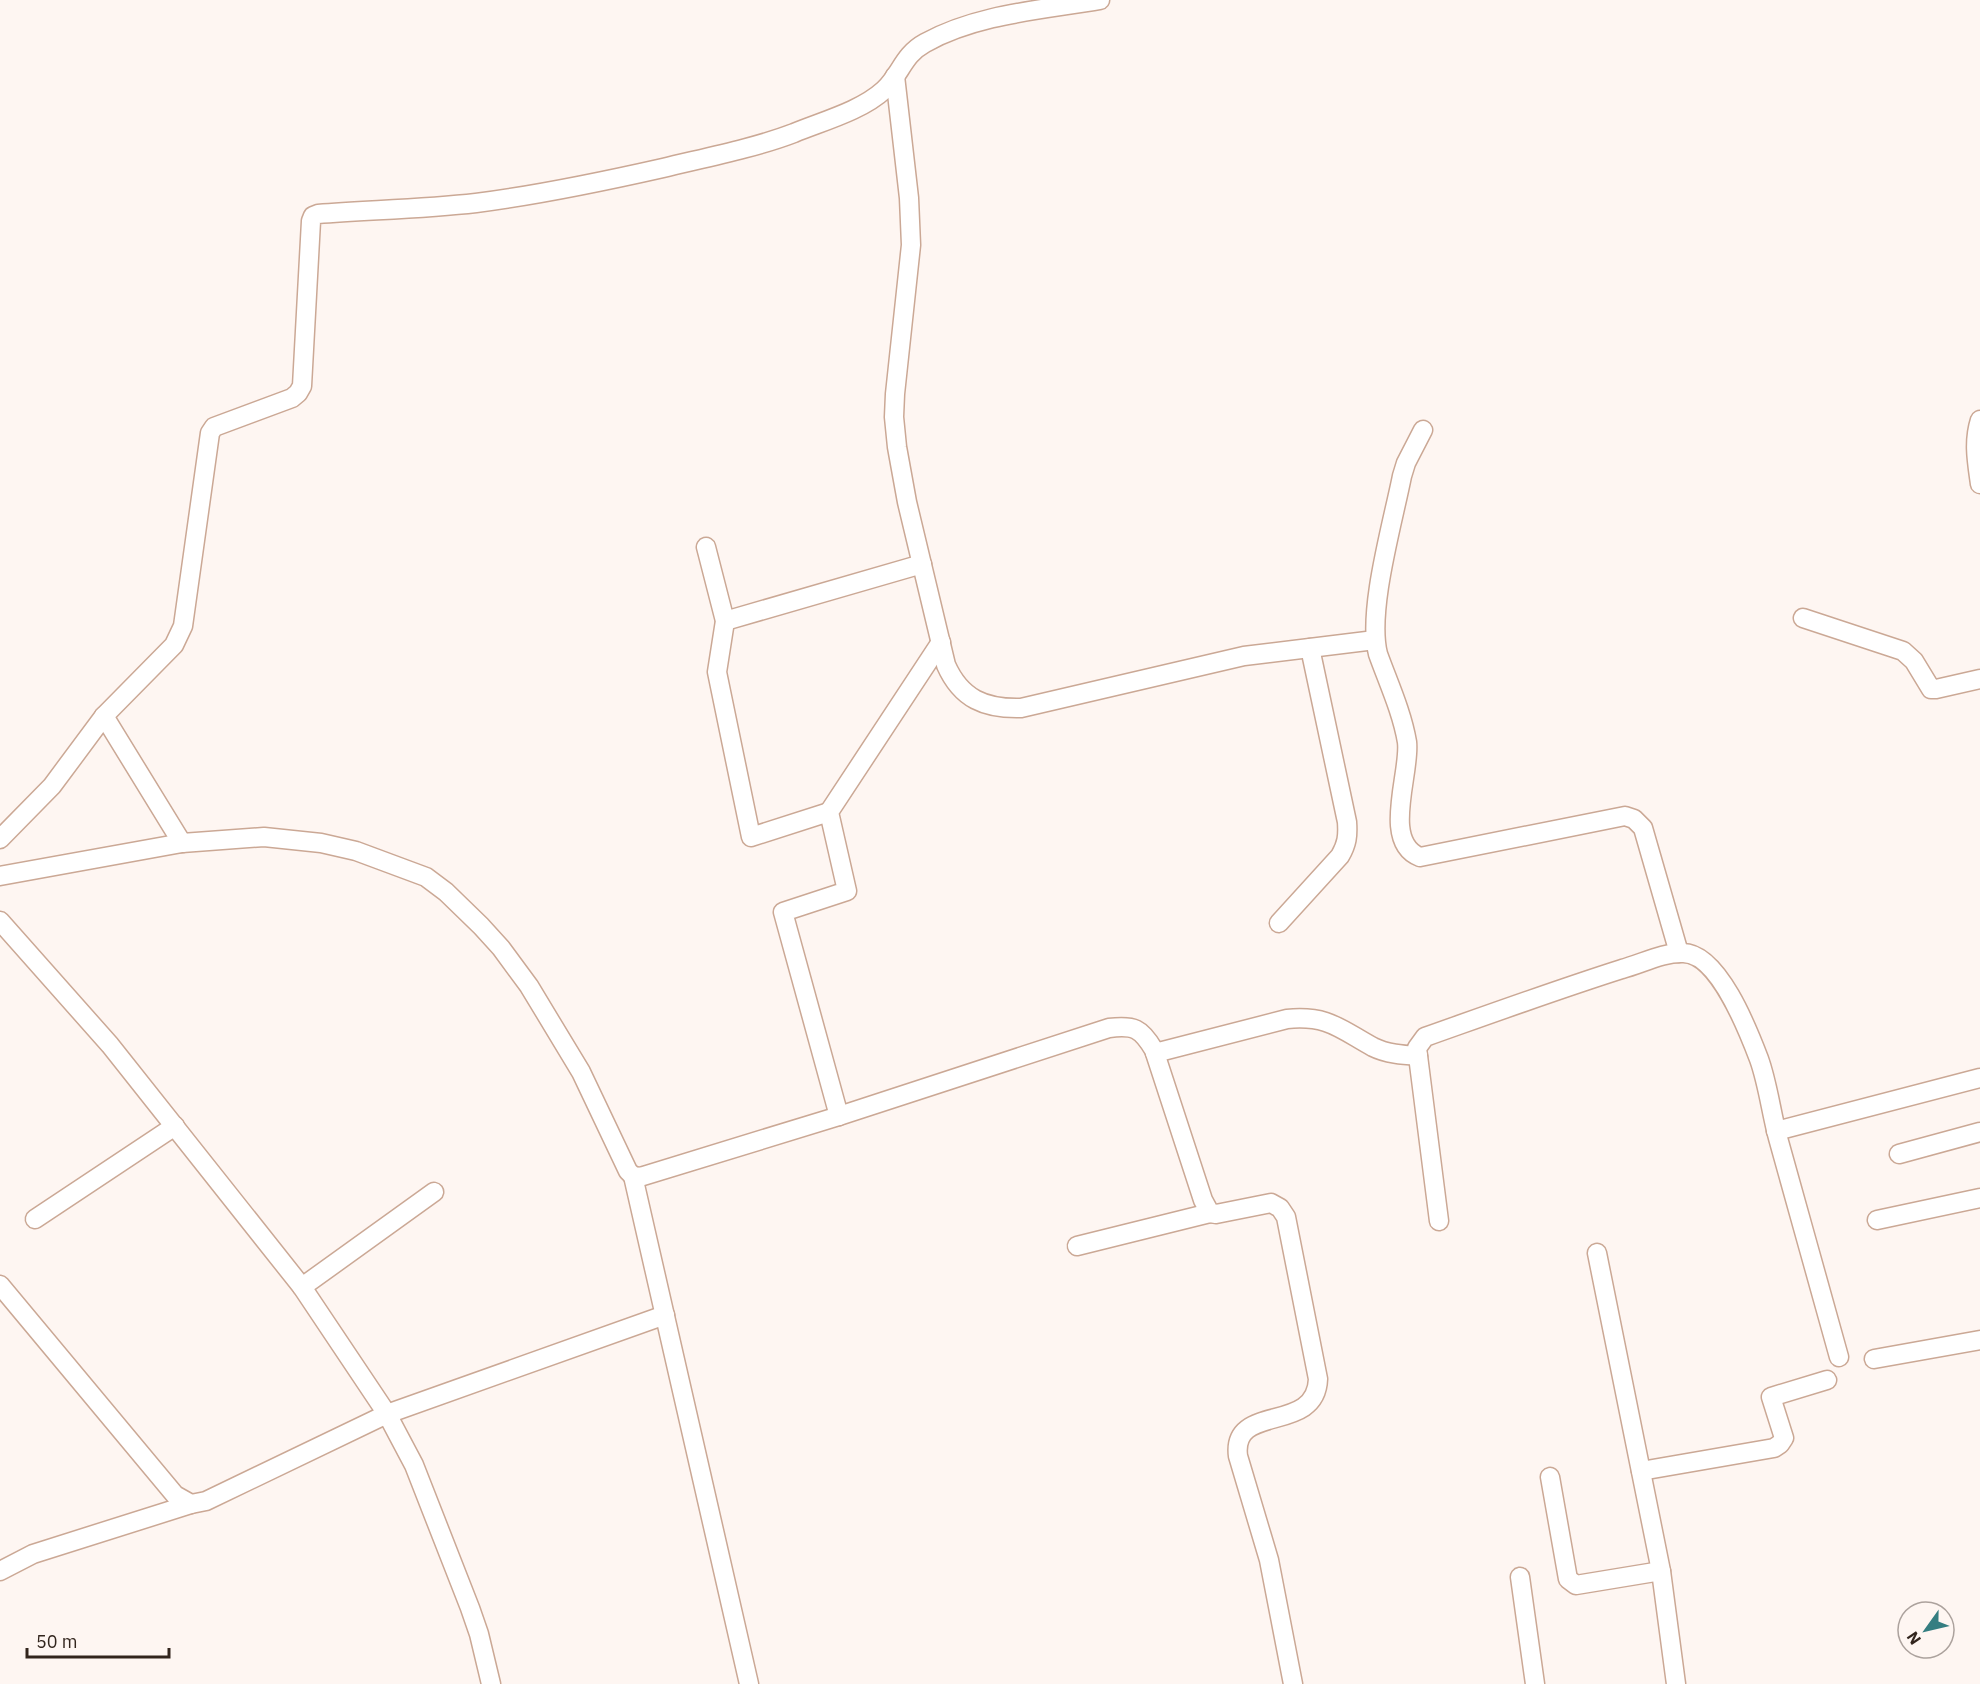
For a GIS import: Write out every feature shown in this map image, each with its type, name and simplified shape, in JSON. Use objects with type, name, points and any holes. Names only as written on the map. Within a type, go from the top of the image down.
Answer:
[{"type":"street","points":[[0,839],[52,786],[105,716],[174,645],[179,636],[183,626],[210,433],[214,427],[292,398],[302,386],[313,216],[509,198],[699,160],[791,134],[837,116],[878,94],[895,76],[904,59],[914,50],[959,28],[992,19],[1100,0],[1113,0]]},
{"type":"street","points":[[895,76],[909,198],[911,245],[894,417],[907,502],[952,679],[973,698],[986,705],[1021,708],[1244,656],[1374,640]]},
{"type":"street","points":[[1980,420],[1976,433],[1976,451],[1980,484]]},
{"type":"street","points":[[1422,429],[1402,476],[1382,573],[1374,640],[1407,741],[1407,768],[1400,808],[1404,843],[1407,850],[1420,857],[1625,816],[1634,819],[1643,828],[1679,953]]},
{"type":"street","points":[[706,548],[725,621],[717,672],[751,837],[829,812],[941,642]]},
{"type":"street","points":[[725,621],[922,564]]},
{"type":"street","points":[[1803,618],[1903,651],[1914,660],[1931,689],[1980,679]]},
{"type":"street","points":[[1279,923],[1340,856],[1346,847],[1348,838],[1347,822],[1310,648]]},
{"type":"street","points":[[105,716],[182,843]]},
{"type":"street","points":[[829,812],[847,891],[783,912],[839,1116]]},
{"type":"street","points":[[0,876],[182,843],[264,837],[321,843],[356,851],[426,877],[447,892],[501,948],[529,986],[581,1072],[628,1171],[633,1176],[749,1684]]},
{"type":"street","points":[[0,921],[110,1044],[302,1287],[387,1414],[414,1465],[470,1608],[491,1684]]},
{"type":"street","points":[[1439,1221],[1417,1048],[1425,1037],[1561,988],[1679,953],[1696,955],[1706,963],[1727,990],[1760,1061],[1776,1131],[1839,1357]]},
{"type":"street","points":[[1155,1053],[1287,1019],[1300,1018],[1328,1022],[1390,1053],[1419,1056]]},
{"type":"street","points":[[633,1176],[640,1177],[839,1116],[1109,1028],[1126,1026],[1141,1031],[1155,1053],[1203,1200],[1210,1213]]},
{"type":"street","points":[[1776,1131],[1980,1078]]},
{"type":"street","points":[[35,1219],[175,1126]]},
{"type":"street","points":[[1899,1154],[1980,1132]]},
{"type":"street","points":[[302,1287],[434,1192]]},
{"type":"street","points":[[1877,1220],[1980,1198]]},
{"type":"street","points":[[1077,1246],[1210,1213],[1216,1214],[1271,1203],[1283,1211],[1286,1217],[1318,1379],[1316,1396],[1305,1408],[1251,1426],[1239,1438],[1236,1446],[1269,1560],[1293,1684]]},
{"type":"street","points":[[1597,1253],[1661,1571],[1676,1684]]},
{"type":"street","points":[[0,1285],[175,1495],[191,1504]]},
{"type":"street","points":[[0,1571],[33,1554],[206,1501],[387,1414],[665,1314]]},
{"type":"street","points":[[1874,1359],[1980,1340]]},
{"type":"street","points":[[1641,1470],[1774,1448],[1784,1438],[1771,1397],[1827,1380]]},
{"type":"street","points":[[1550,1477],[1568,1579],[1571,1583],[1576,1585],[1661,1571]]},
{"type":"street","points":[[1520,1577],[1535,1684]]}]
